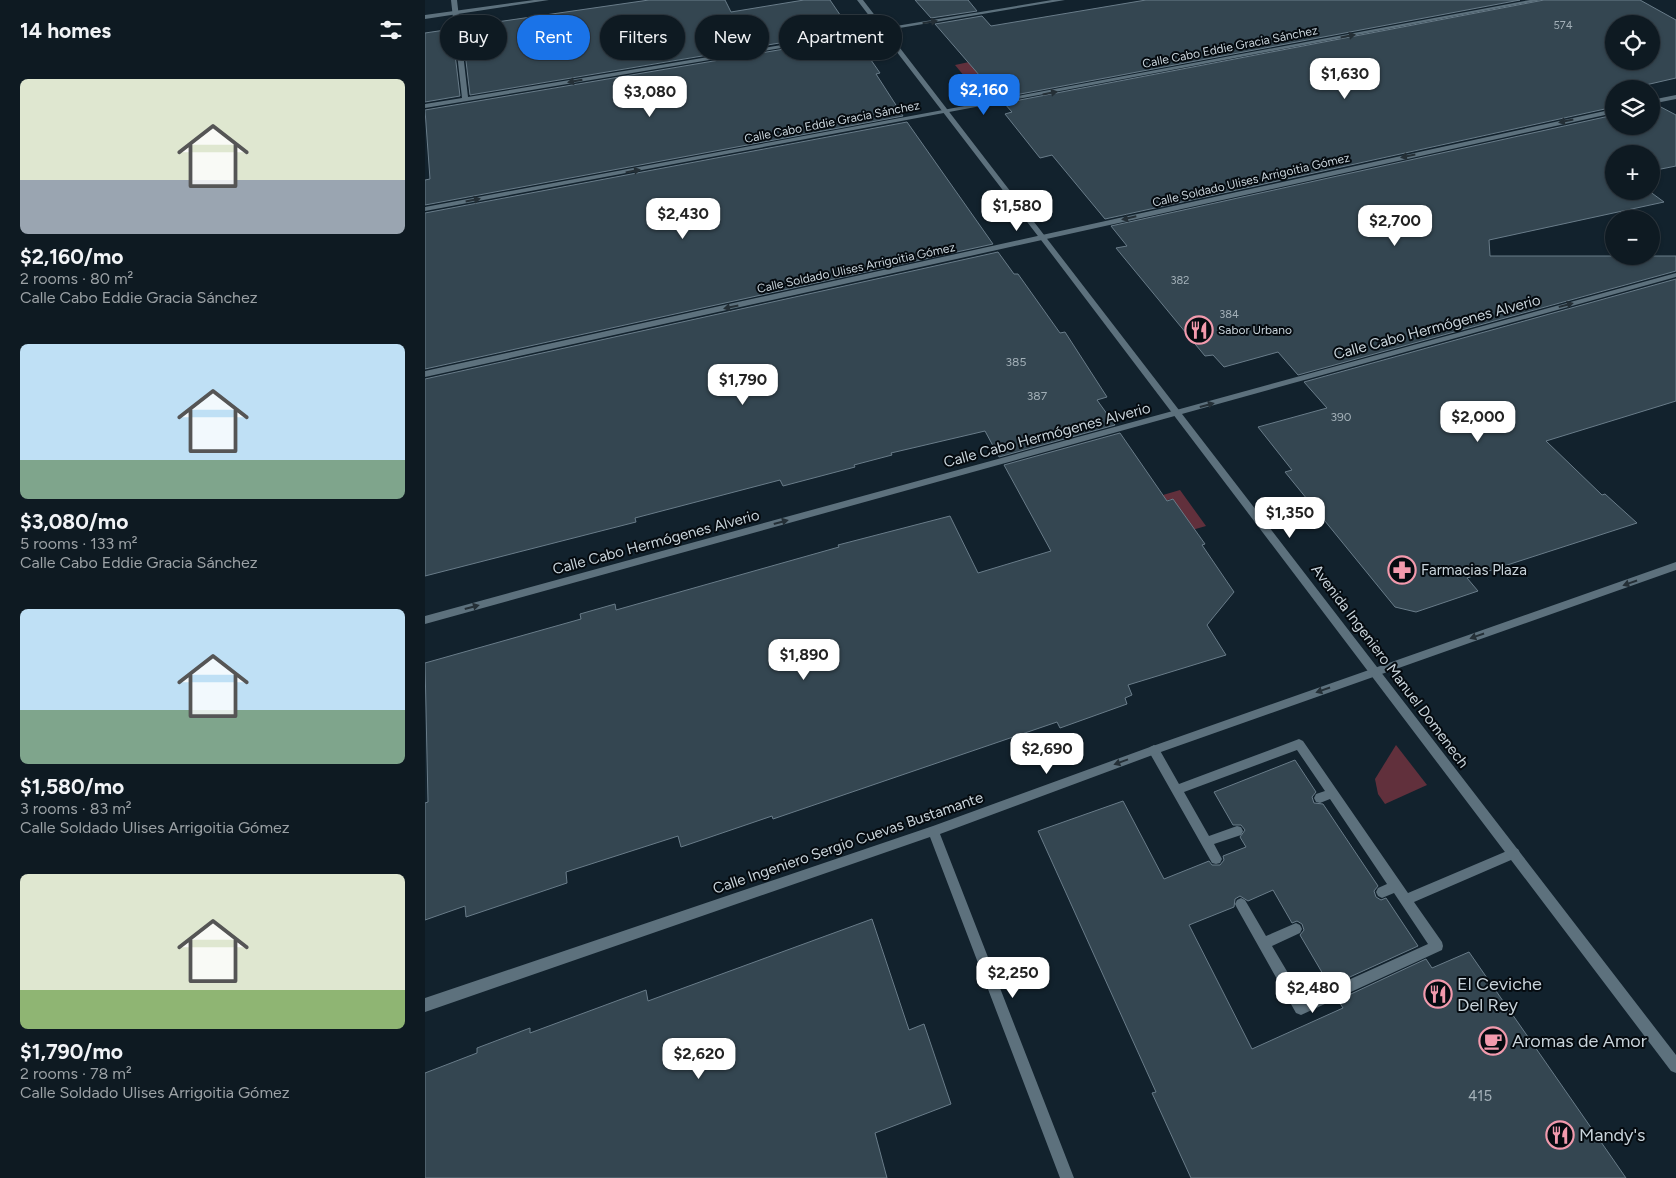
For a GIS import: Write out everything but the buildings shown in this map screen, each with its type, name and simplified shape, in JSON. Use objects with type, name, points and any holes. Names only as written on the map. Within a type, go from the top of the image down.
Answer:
[{"type":"street","points":[[454,0],[465,99]]},
{"type":"street","points":[[425,18],[546,0]]},
{"type":"street","name":"Avenida Ingeniero Manuel Domenech","points":[[860,0],[871,15]]},
{"type":"street","points":[[902,27],[1062,0]]},
{"type":"street","name":"Calle Cabo Eddie Gracia Sánchez","points":[[425,209],[1539,0]]},
{"type":"street","points":[[425,106],[779,47]]},
{"type":"street","name":"Avenida Ingeniero Manuel Domenech","points":[[902,56],[1045,238],[1676,1066]]},
{"type":"street","points":[[1660,100],[1676,97]]},
{"type":"street","name":"Calle Soldado Ulises Arrigoitia Gómez","points":[[425,374],[1605,113]]},
{"type":"street","name":"Calle Cabo Hermógenes Alverio","points":[[425,620],[1676,275]]},
{"type":"street","name":"Calle Ingeniero Sergio Cuevas Bustamante","points":[[425,1005],[933,831],[1154,750],[1676,567]]},
{"type":"street","points":[[1176,790],[1299,744],[1437,946],[1301,1008],[1241,904]]},
{"type":"street","points":[[1154,750],[1216,859]]},
{"type":"street","points":[[1320,798],[1332,793]]},
{"type":"street","points":[[933,831],[1067,1178]]},
{"type":"street","points":[[1206,842],[1237,831]]},
{"type":"street","points":[[1406,900],[1514,854]]},
{"type":"street","points":[[1382,892],[1396,886]]},
{"type":"street","points":[[1264,943],[1296,929]]},
{"type":"shaded area","points":[[969,62],[1134,64],[982,92],[975,89],[955,65]]},
{"type":"shaded area","points":[[1180,490],[1206,526],[1192,530],[1171,499],[1047,540],[1040,531]]},
{"type":"shaded area","points":[[1396,745],[1427,785],[1385,804],[1378,794],[1375,779]]},
{"type":"place","name":"Sabor Urbano","points":[[1199,330]]},
{"type":"place","name":"Farmacias Plaza","points":[[1402,570]]},
{"type":"place","name":"El Ceviche Del Rey","points":[[1438,994]]},
{"type":"place","name":"Aromas de Amor","points":[[1493,1041]]},
{"type":"place","name":"Mandy's","points":[[1560,1135]]}]
